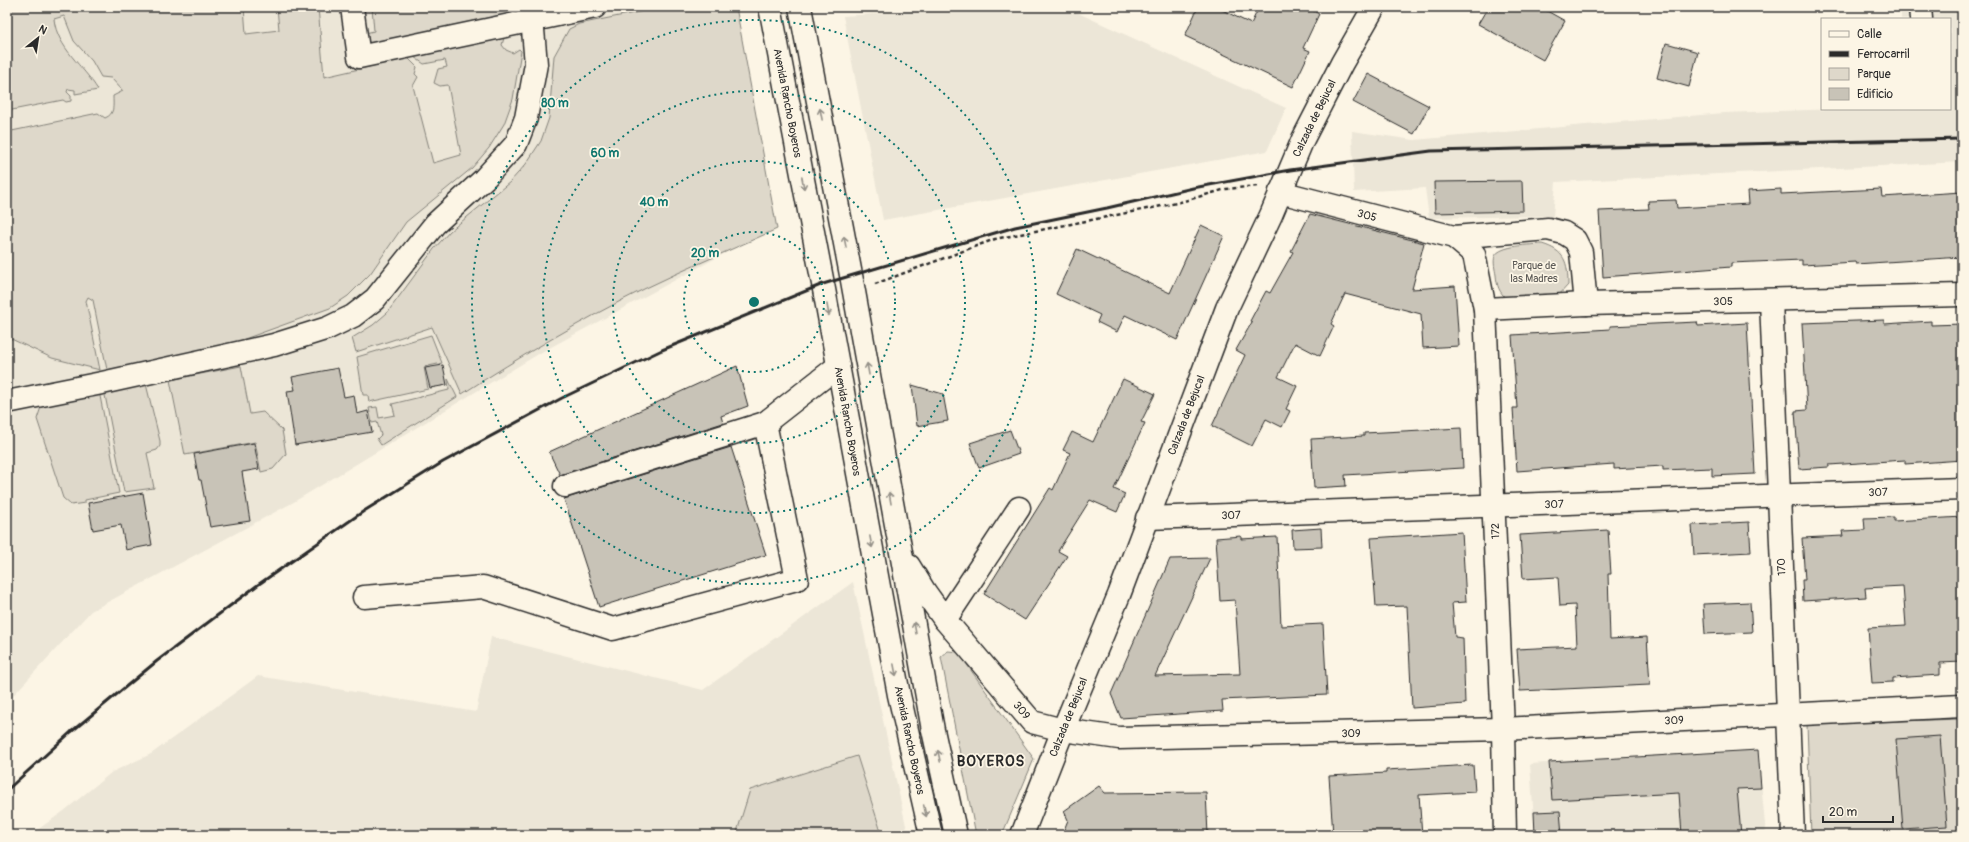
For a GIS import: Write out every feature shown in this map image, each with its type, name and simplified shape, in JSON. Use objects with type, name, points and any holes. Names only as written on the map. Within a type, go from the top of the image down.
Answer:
[{"type":"street","points":[[352,7],[359,57],[532,13],[595,7]]},
{"type":"street","name":"Avenida Rancho Boyeros","points":[[770,7],[899,695],[931,835]]},
{"type":"street","points":[[800,7],[854,292],[899,550],[909,589],[933,730],[956,835]]},
{"type":"street","name":"Calzada de Bejucal","points":[[1022,835],[1118,595],[1220,324],[1303,139],[1342,63],[1374,7]]},
{"type":"street","points":[[1920,7],[1921,18]]},
{"type":"street","points":[[7,402],[102,383],[274,345],[328,328],[354,316],[375,299],[435,224],[484,179],[516,144],[526,118],[535,71],[532,13]]},
{"type":"street","name":"305","points":[[1280,192],[1454,237]]},
{"type":"street","points":[[1454,237],[1548,229],[1564,232],[1575,240],[1581,252],[1586,304]]},
{"type":"street","name":"172","points":[[1454,237],[1474,254],[1485,309],[1503,729],[1505,835]]},
{"type":"street","name":"305","points":[[1485,309],[1586,304],[1962,295]]},
{"type":"street","name":"170","points":[[1771,300],[1777,496],[1789,715],[1793,835]]},
{"type":"street","points":[[565,486],[765,424],[838,366]]},
{"type":"street","points":[[364,597],[483,587],[613,630],[797,579],[765,424]]},
{"type":"street","name":"309","points":[[860,487],[925,592],[945,620],[1032,722],[1063,730],[1119,738],[1503,729],[1962,706]]},
{"type":"street","name":"307","points":[[1147,518],[1962,489]]},
{"type":"street","points":[[945,620],[1020,508]]},
{"type":"path","points":[[854,292],[995,239],[1177,203],[1226,189],[1262,186],[1280,192]]},
{"type":"shaded area","points":[[7,7],[726,7],[768,230],[540,353],[292,503],[91,611],[7,702]]},
{"type":"shaded area","points":[[971,7],[1065,7],[1286,108],[1267,151],[883,220],[843,16]]},
{"type":"shaded area","points":[[1901,7],[1962,7],[1962,162],[1556,182],[1553,216],[1429,218],[1425,188],[1354,192],[1352,131],[1414,140],[1724,113],[1821,110],[1951,110],[1951,18],[1901,18]]},
{"type":"shaded area","points":[[853,582],[908,835],[30,835],[64,811],[112,772],[151,754],[258,676],[476,712],[491,637],[703,690]]},
{"type":"shaded area","points":[[1758,750],[1766,835],[1535,835],[1530,764]]},
{"type":"green space","points":[[7,7],[244,7],[246,34],[279,30],[277,7],[318,7],[324,77],[408,58],[417,67],[415,74],[418,77],[413,86],[433,163],[461,155],[448,85],[440,86],[434,83],[438,69],[447,67],[445,60],[424,64],[414,57],[504,38],[502,45],[506,50],[513,53],[519,49],[521,51],[513,99],[504,124],[489,148],[472,168],[406,222],[370,274],[348,296],[330,308],[228,345],[107,370],[93,300],[88,297],[86,301],[100,370],[52,358],[7,337],[7,132],[98,113],[105,118],[112,112],[113,96],[123,91],[111,78],[101,77],[92,61],[74,41],[64,16],[54,19],[60,39],[98,90],[75,94],[75,90],[68,89],[67,92],[71,96],[71,101],[66,102],[63,100],[7,111]]},
{"type":"green space","points":[[372,7],[519,7],[520,11],[370,43],[366,38],[365,33],[374,31]]},
{"type":"green space","points":[[664,7],[736,7],[777,229],[644,289],[598,313],[552,339],[462,394],[432,327],[356,352],[352,338],[373,325],[387,313],[434,249],[450,231],[510,182],[526,164],[541,141],[549,118],[554,56],[569,29],[579,24]]},
{"type":"green space","name":"Parque de las Madres","points":[[1542,244],[1556,250],[1564,258],[1567,270],[1568,285],[1558,296],[1507,299],[1502,294],[1498,286],[1494,266],[1495,256],[1498,252],[1509,248]]},
{"type":"green space","points":[[431,335],[442,363],[424,367],[428,389],[369,402],[368,395],[363,395],[357,357]]},
{"type":"green space","points":[[241,366],[250,414],[263,412],[282,430],[286,454],[273,469],[261,472],[255,442],[185,455],[170,380]]},
{"type":"green space","points":[[448,379],[457,397],[381,445],[377,439],[381,435],[377,422],[372,423],[369,408],[377,407],[379,418],[395,415],[392,404],[449,390]]},
{"type":"green space","points":[[146,384],[160,441],[160,446],[157,450],[147,453],[154,488],[124,492],[104,390]]},
{"type":"green space","points":[[99,391],[119,493],[85,500],[85,503],[71,505],[63,498],[37,419],[43,401]]},
{"type":"green space","points":[[948,651],[958,652],[1034,759],[1002,835],[976,835],[941,657]]},
{"type":"green space","points":[[1962,719],[1962,835],[1811,835],[1807,724]]},
{"type":"green space","points":[[857,756],[882,835],[736,835],[750,790]]},
{"type":"building","points":[[1198,7],[1216,7],[1251,24],[1259,7],[1306,7],[1319,14],[1303,48],[1310,51],[1293,87],[1185,36]]},
{"type":"building","points":[[1488,7],[1540,7],[1565,21],[1543,60],[1478,24]]},
{"type":"building","points":[[1666,43],[1698,52],[1689,87],[1657,78]]},
{"type":"building","points":[[1368,74],[1429,106],[1414,134],[1353,102]]},
{"type":"building","points":[[1522,181],[1523,211],[1435,213],[1434,182]]},
{"type":"building","points":[[1781,189],[1781,194],[1881,189],[1882,197],[1962,192],[1962,257],[1856,264],[1855,262],[1802,265],[1802,260],[1731,263],[1731,267],[1603,277],[1599,211],[1649,209],[1648,201],[1676,200],[1677,208],[1749,204],[1748,191]]},
{"type":"building","points":[[1310,214],[1424,243],[1412,289],[1455,286],[1459,346],[1423,348],[1421,314],[1345,294],[1331,324],[1334,326],[1320,356],[1295,343],[1278,377],[1297,386],[1286,409],[1290,411],[1282,427],[1266,419],[1252,446],[1212,426],[1245,355],[1236,350],[1252,322],[1250,321],[1266,291],[1270,293],[1293,252],[1291,251]]},
{"type":"building","points":[[1201,225],[1224,236],[1177,340],[1125,315],[1117,332],[1097,322],[1100,315],[1056,294],[1077,249],[1170,293]]},
{"type":"building","points":[[1884,320],[1884,324],[1931,321],[1931,325],[1962,324],[1962,460],[1905,464],[1905,460],[1829,465],[1829,467],[1799,469],[1795,411],[1807,410],[1802,323]]},
{"type":"building","points":[[1697,322],[1698,326],[1747,323],[1755,474],[1712,476],[1712,468],[1663,470],[1663,466],[1614,469],[1614,464],[1517,471],[1513,408],[1517,408],[1512,335],[1610,329],[1610,326]]},
{"type":"building","points":[[443,365],[447,385],[430,388],[425,368]]},
{"type":"building","points":[[737,366],[748,406],[721,416],[723,423],[560,475],[549,452]]},
{"type":"building","points":[[338,368],[344,397],[354,395],[357,414],[368,411],[372,432],[295,445],[287,391],[295,390],[292,377]]},
{"type":"building","points":[[1123,379],[1155,394],[1141,422],[1145,423],[1114,489],[1125,494],[1117,512],[1090,500],[1058,551],[1067,556],[1025,620],[984,594],[1050,488],[1053,490],[1070,453],[1063,450],[1072,432],[1093,442]]},
{"type":"building","points":[[912,385],[943,394],[948,421],[917,426]]},
{"type":"building","points":[[1461,428],[1463,468],[1345,475],[1346,486],[1314,488],[1311,439],[1364,436],[1364,433]]},
{"type":"building","points":[[1010,430],[1019,454],[979,468],[970,443]]},
{"type":"building","points":[[254,443],[259,469],[242,472],[250,521],[210,527],[201,480],[199,480],[194,454]]},
{"type":"building","points":[[731,447],[766,555],[599,607],[564,499]]},
{"type":"building","points":[[143,493],[152,545],[126,550],[121,525],[93,530],[88,503]]},
{"type":"building","points":[[1894,517],[1894,521],[1962,517],[1962,662],[1940,663],[1940,675],[1893,678],[1893,682],[1872,683],[1868,628],[1906,626],[1903,586],[1865,588],[1866,597],[1803,601],[1802,580],[1805,580],[1802,538],[1843,536],[1842,531],[1865,530],[1864,518]]},
{"type":"building","points":[[1749,522],[1751,552],[1694,555],[1692,525]]},
{"type":"building","points":[[1321,528],[1322,547],[1293,548],[1292,530]]},
{"type":"building","points":[[1608,530],[1611,574],[1608,574],[1610,639],[1647,637],[1650,685],[1520,691],[1517,649],[1577,646],[1575,605],[1560,606],[1558,577],[1523,579],[1520,535]]},
{"type":"building","points":[[1462,532],[1466,602],[1452,603],[1455,637],[1463,638],[1465,704],[1412,708],[1407,606],[1376,607],[1371,538]]},
{"type":"building","points":[[1241,536],[1241,539],[1277,537],[1281,626],[1323,624],[1327,695],[1222,700],[1223,711],[1121,718],[1111,694],[1170,559],[1210,558],[1155,676],[1240,674],[1235,600],[1220,601],[1216,538]]},
{"type":"building","points":[[1750,602],[1752,632],[1705,634],[1703,604]]},
{"type":"building","points":[[1940,736],[1947,826],[1903,829],[1896,739]]},
{"type":"building","points":[[1758,750],[1761,788],[1737,789],[1741,835],[1682,835],[1679,793],[1552,800],[1549,762]]},
{"type":"building","points":[[1473,765],[1475,792],[1419,795],[1422,835],[1333,835],[1329,776],[1386,773],[1386,770]]},
{"type":"building","points":[[1099,786],[1105,793],[1206,792],[1208,835],[1062,835],[1068,820],[1064,811]]},
{"type":"building","points":[[1560,811],[1562,835],[1535,835],[1534,812]]},
{"type":"railway","points":[[7,790],[71,732],[157,661],[259,584],[364,511],[443,462],[562,398],[662,350],[823,284],[1015,227],[1193,188],[1290,170],[1431,151],[1962,139]]},
{"type":"district","name":"BOYEROS","points":[[991,761]]}]
